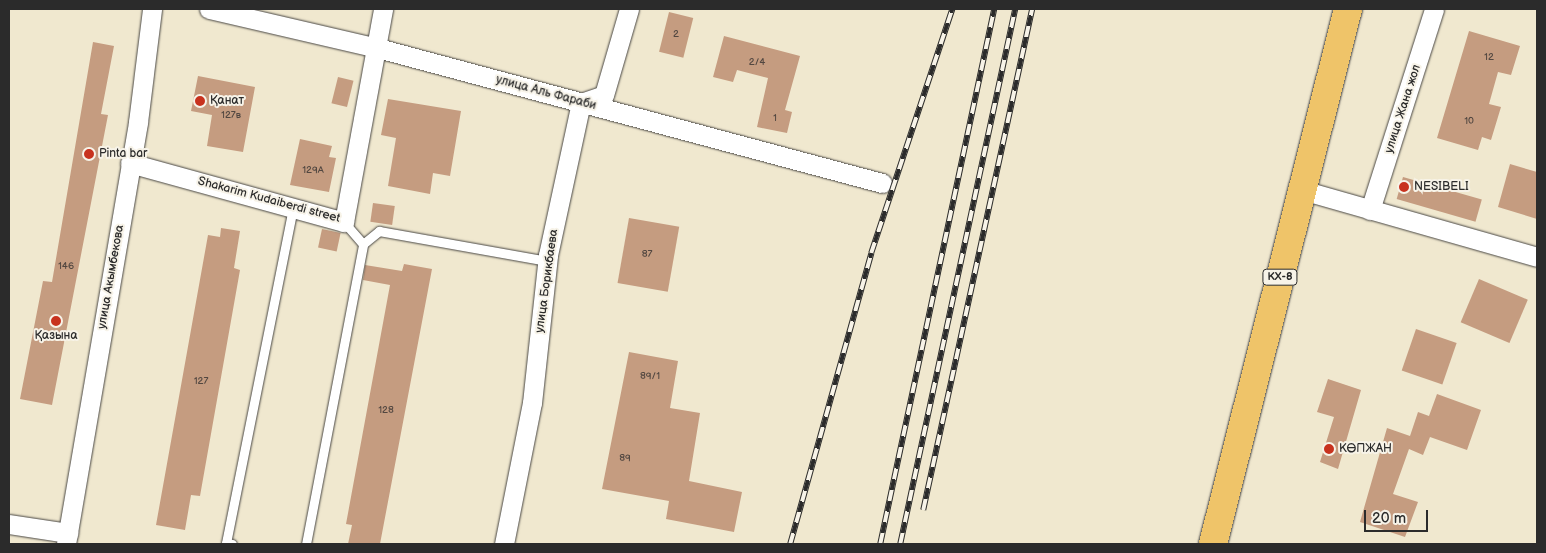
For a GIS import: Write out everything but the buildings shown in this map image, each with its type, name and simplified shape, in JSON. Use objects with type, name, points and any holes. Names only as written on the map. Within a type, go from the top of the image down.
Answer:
[{"type":"main road","name":"КХ-8","points":[[1213,544],[1348,9]]},
{"type":"street","name":"улица Акымбекова","points":[[67,538],[130,163],[152,9]]},
{"type":"street","name":"улица Аль Фараби","points":[[209,9],[374,47],[882,183]]},
{"type":"street","name":"Shakarim Kudaiberdi street","points":[[130,163],[344,222],[374,47],[383,9]]},
{"type":"street","points":[[581,103],[604,96],[629,9]]},
{"type":"street","name":"улица Жана жол","points":[[1370,210],[1434,9]]},
{"type":"street","name":"улица Борикбаева","points":[[504,544],[532,403],[547,261],[581,103]]},
{"type":"street","points":[[1302,190],[1537,257]]},
{"type":"street","points":[[9,524],[67,538]]},
{"type":"lane","points":[[232,544],[226,543],[293,207]]},
{"type":"lane","points":[[344,222],[363,244]]},
{"type":"lane","points":[[306,544],[363,244],[378,231],[547,261]]},
{"type":"railway","points":[[790,544],[871,253],[952,9]]},
{"type":"railway","points":[[880,544],[994,9]]},
{"type":"railway","points":[[900,544],[1015,9]]},
{"type":"railway","points":[[923,510],[1032,9]]},
{"type":"place","name":"Қанат","points":[[200,101]]},
{"type":"place","name":"Pinta bar","points":[[89,154]]},
{"type":"place","name":"NESIBELI","points":[[1404,187]]},
{"type":"place","name":"Қазына","points":[[56,321]]},
{"type":"place","name":"КӨПЖАН","points":[[1329,449]]}]
